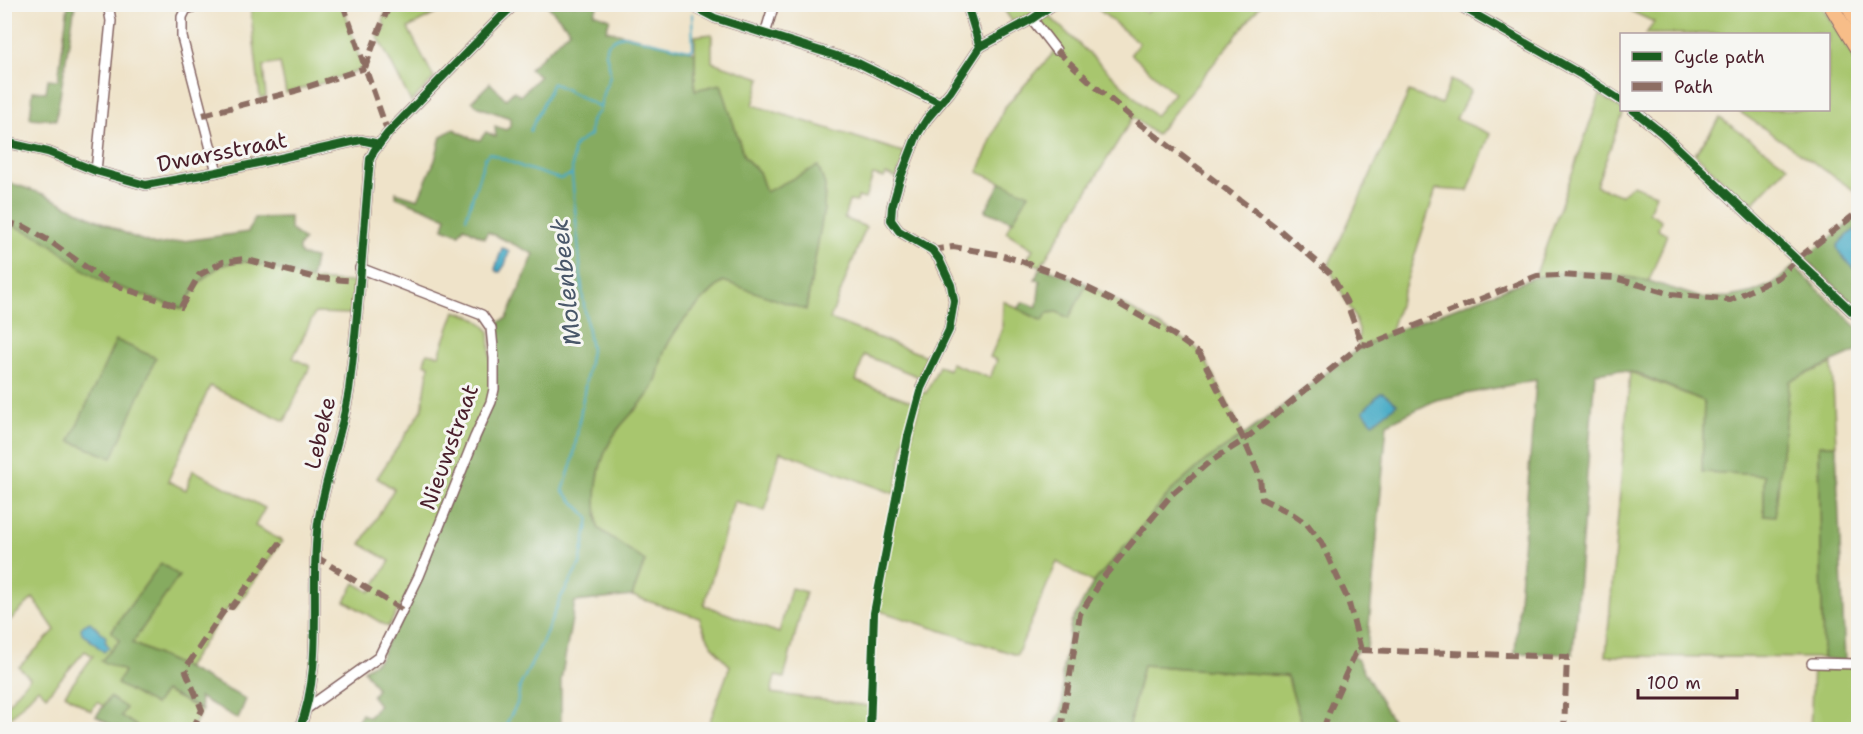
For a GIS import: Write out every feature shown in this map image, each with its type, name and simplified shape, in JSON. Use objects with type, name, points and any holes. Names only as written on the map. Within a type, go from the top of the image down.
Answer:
[{"type":"highway","points":[[1830,4],[1858,50]]},
{"type":"highway","points":[[1847,4],[1858,24]]},
{"type":"street","points":[[96,171],[111,21],[108,4]]},
{"type":"street","points":[[202,4],[186,9],[182,17],[182,37],[217,172]]},
{"type":"street","points":[[379,144],[515,4]]},
{"type":"street","points":[[688,4],[715,18],[856,62],[940,103]]},
{"type":"street","points":[[765,34],[774,4]]},
{"type":"street","points":[[966,4],[980,47]]},
{"type":"street","points":[[921,388],[949,330],[954,301],[951,285],[939,259],[932,250],[894,226],[890,216],[900,179],[917,135],[927,119],[950,92],[980,47],[1032,19],[1054,4]]},
{"type":"street","points":[[1457,4],[1580,74],[1620,100]]},
{"type":"street","points":[[1032,19],[1056,50]]},
{"type":"street","points":[[1634,111],[1671,142],[1856,314]]},
{"type":"street","name":"Dwarsstraat","points":[[4,142],[48,152],[96,171],[146,184],[217,172],[361,140],[379,144]]},
{"type":"street","name":"Lebeke","points":[[299,729],[313,678],[315,556],[319,521],[348,392],[370,159],[379,144]]},
{"type":"street","name":"Nieuwstraat","points":[[306,709],[379,657],[433,545],[491,402],[494,389],[491,328],[482,315],[360,268]]},
{"type":"street","points":[[1812,663],[1858,664]]},
{"type":"street","points":[[4,726],[8,729]]},
{"type":"green space","points":[[1002,4],[1048,5],[1015,26]]},
{"type":"green space","points":[[68,5],[75,5],[56,120],[30,118],[33,91],[46,92],[48,79],[58,80]]},
{"type":"green space","points":[[250,5],[343,5],[363,69],[286,93],[280,63],[263,66],[266,97],[260,98]]},
{"type":"green space","points":[[389,5],[452,5],[408,28],[434,78],[411,102],[377,35],[385,30],[383,19]]},
{"type":"green space","points":[[547,5],[598,5],[594,13],[610,19],[606,30],[695,52],[695,90],[721,84],[744,157],[759,172],[766,192],[818,166],[825,185],[824,209],[806,310],[723,281],[676,330],[663,355],[652,389],[612,439],[598,476],[596,502],[598,528],[645,561],[632,596],[575,602],[561,680],[561,729],[351,730],[362,714],[369,717],[379,705],[372,696],[377,689],[364,670],[380,659],[496,393],[493,329],[497,323],[507,318],[534,254],[488,232],[484,238],[464,227],[459,234],[443,228],[446,217],[396,197],[396,192],[418,199],[435,160],[441,136],[454,129],[480,140],[486,132],[496,137],[495,126],[506,130],[510,126],[510,118],[479,107],[472,101],[490,83],[506,99],[514,91],[520,96],[540,76],[529,69],[570,30]]},
{"type":"green space","points":[[1093,5],[1136,5],[1147,13],[1153,5],[1261,5],[1156,135],[1133,117],[1041,266],[1026,261],[1033,249],[1006,232],[1028,194],[978,172],[1004,108],[1057,49],[1036,21],[1047,14],[1155,116],[1174,93],[1131,54],[1139,43]]},
{"type":"green space","points":[[1618,5],[1821,5],[1858,64],[1858,193],[1738,111],[1830,111],[1830,33],[1647,33],[1654,22]]},
{"type":"green space","points":[[712,34],[712,62],[761,78],[753,105],[906,153],[896,178],[886,174],[884,178],[873,175],[865,199],[858,197],[857,202],[849,201],[844,218],[866,227],[830,319],[931,358],[922,378],[864,355],[856,381],[914,402],[895,494],[780,451],[765,511],[734,501],[704,605],[779,633],[791,588],[806,592],[784,678],[775,676],[771,693],[868,706],[868,729],[707,729],[730,666],[711,644],[700,618],[632,596],[645,561],[598,528],[596,502],[598,476],[606,451],[619,428],[652,389],[670,340],[698,305],[723,281],[806,309],[824,209],[825,185],[818,166],[766,193],[759,172],[744,157],[721,85],[695,90],[695,36]]},
{"type":"green space","points":[[1451,80],[1471,90],[1456,119],[1490,134],[1468,191],[1436,189],[1390,333],[1358,349],[1359,330],[1354,316],[1328,266],[1409,92],[1441,104]]},
{"type":"green space","points":[[1600,95],[1620,108],[1620,111],[1624,111],[1596,186],[1620,195],[1633,185],[1656,194],[1649,212],[1661,220],[1658,229],[1667,234],[1649,281],[1576,271],[1535,277]]},
{"type":"green space","points":[[1720,118],[1788,166],[1750,206],[1695,154]]},
{"type":"green space","points":[[1001,182],[1029,194],[1013,221],[985,211]]},
{"type":"green space","points":[[5,183],[43,194],[155,245],[248,232],[254,218],[290,217],[290,229],[304,240],[299,251],[302,255],[315,258],[311,279],[255,263],[226,264],[216,269],[200,283],[183,309],[104,282],[89,274],[38,236],[5,224]]},
{"type":"green space","points":[[1858,214],[1858,308],[1804,257],[1842,230]]},
{"type":"green space","points":[[5,224],[38,236],[89,274],[104,282],[183,309],[193,291],[207,276],[224,265],[234,262],[260,264],[314,280],[355,282],[352,314],[315,313],[293,358],[310,366],[285,421],[210,386],[168,481],[186,490],[193,470],[265,508],[255,526],[282,541],[234,610],[228,608],[186,668],[132,643],[179,576],[161,564],[111,632],[120,640],[124,671],[202,710],[192,729],[141,729],[121,716],[109,698],[103,706],[97,702],[91,711],[65,694],[93,656],[85,651],[46,696],[38,688],[5,723],[5,707],[30,678],[19,667],[55,630],[33,598],[5,625],[4,310],[8,306],[4,303]]},
{"type":"green space","points":[[1041,266],[1087,284],[1069,318],[1057,312],[1047,313],[1043,321],[1018,309],[1023,302],[1037,307],[1040,281],[1035,279]]},
{"type":"green space","points":[[1794,266],[1858,328],[1858,351],[1790,381],[1775,516],[1764,515],[1764,475],[1702,472],[1704,401],[1636,373],[1617,370],[1595,373],[1573,654],[1515,653],[1536,380],[1436,400],[1387,424],[1367,649],[1358,650],[1352,657],[1357,659],[1397,729],[1304,729],[1287,676],[1143,665],[1128,729],[1049,730],[1061,713],[1062,672],[1071,623],[1093,583],[1170,492],[1206,460],[1244,435],[1358,349],[1390,333],[1535,277],[1576,271],[1617,275],[1649,281],[1702,298],[1729,297],[1753,292],[1775,283]]},
{"type":"green space","points":[[1087,284],[1192,344],[1202,354],[1244,435],[1206,460],[1170,492],[1093,583],[1057,562],[1017,655],[877,610],[922,392],[926,393],[939,366],[949,370],[951,363],[990,378],[997,360],[990,357],[1002,330],[1003,301],[1042,321],[1047,313],[1057,312],[1069,318]]},
{"type":"green space","points":[[455,311],[473,317],[489,331],[492,385],[489,398],[412,586],[388,627],[345,601],[355,583],[370,592],[390,561],[361,544],[394,489],[377,478],[422,410],[429,365],[424,363],[427,353],[439,355]]},
{"type":"green space","points":[[116,340],[156,358],[112,458],[70,441]]},
{"type":"green space","points":[[1832,364],[1836,445],[1819,446],[1823,658],[1606,656],[1630,372],[1704,401],[1702,471],[1764,475],[1764,515],[1775,515],[1790,380]]},
{"type":"green space","points":[[1819,445],[1836,445],[1845,661],[1823,658]]},
{"type":"green space","points":[[161,563],[179,576],[132,643],[246,699],[238,719],[199,697],[202,710],[165,691],[155,705],[117,684],[124,671],[101,661],[120,640],[111,632]]},
{"type":"green space","points":[[1143,665],[1287,676],[1304,729],[1128,730]]},
{"type":"green space","points":[[1813,666],[1858,666],[1858,729],[1810,730]]},
{"type":"green space","points":[[110,697],[126,708],[121,716],[141,729],[117,729],[96,716]]},
{"type":"water","points":[[1858,228],[1858,272],[1842,257],[1837,246],[1847,235]]},
{"type":"water","points":[[502,248],[509,252],[505,265],[498,272],[495,269]]},
{"type":"water","points":[[1380,393],[1397,404],[1373,423],[1363,411]]},
{"type":"water","points":[[90,622],[106,637],[105,641],[109,647],[104,652],[82,633],[81,628]]},
{"type":"waterway","name":"Molenbeek","points":[[503,730],[517,704],[520,686],[542,643],[560,599],[580,564],[589,518],[563,491],[573,459],[591,350],[583,299],[572,175],[573,151],[576,144],[590,135],[591,122],[599,112],[610,76],[606,51],[609,43],[623,35],[693,49],[692,14]]},
{"type":"waterway","points":[[530,131],[553,83],[600,107]]},
{"type":"waterway","points":[[466,218],[485,158],[489,153],[560,179],[571,175]]},
{"type":"marked path","points":[[343,4],[388,133]]},
{"type":"marked path","points":[[365,68],[390,4]]},
{"type":"marked path","points":[[1056,50],[1140,124],[1282,232],[1330,273],[1346,301],[1362,344],[1368,345],[1537,276],[1615,278],[1671,294],[1730,300],[1779,277],[1797,259],[1858,212]]},
{"type":"marked path","points":[[203,115],[295,91],[365,68]]},
{"type":"marked path","points":[[4,222],[25,227],[51,242],[101,278],[122,288],[181,307],[199,275],[223,262],[244,259],[316,278],[359,281]]},
{"type":"marked path","points":[[932,250],[953,247],[996,254],[1065,277],[1174,335],[1200,354],[1244,440],[1260,477],[1262,499],[1291,513],[1307,524],[1321,542],[1348,600],[1361,650]]},
{"type":"marked path","points":[[1061,730],[1080,614],[1097,585],[1172,494],[1208,463],[1244,440],[1362,344]]},
{"type":"marked path","points":[[192,730],[202,710],[185,669],[227,606],[232,607],[283,539]]},
{"type":"marked path","points":[[315,556],[402,610]]},
{"type":"marked path","points":[[1361,650],[1567,657],[1564,730]]},
{"type":"marked path","points":[[1323,730],[1355,654],[1361,650]]},
{"type":"cycle path","points":[[299,730],[312,680],[318,523],[349,390],[370,159],[388,133],[515,4]]},
{"type":"cycle path","points":[[688,4],[715,18],[856,62],[940,103]]},
{"type":"cycle path","points":[[870,730],[874,613],[908,436],[921,388],[949,330],[954,301],[951,285],[939,259],[932,250],[899,231],[891,220],[892,207],[917,135],[927,119],[950,92],[980,47],[966,4]]},
{"type":"cycle path","points":[[980,47],[1032,19],[1054,4]]},
{"type":"cycle path","points":[[1457,4],[1580,74],[1620,100]]},
{"type":"cycle path","points":[[1634,111],[1663,134],[1858,317]]},
{"type":"cycle path","points":[[4,142],[48,152],[96,171],[146,185],[217,172],[361,140],[379,144]]}]
